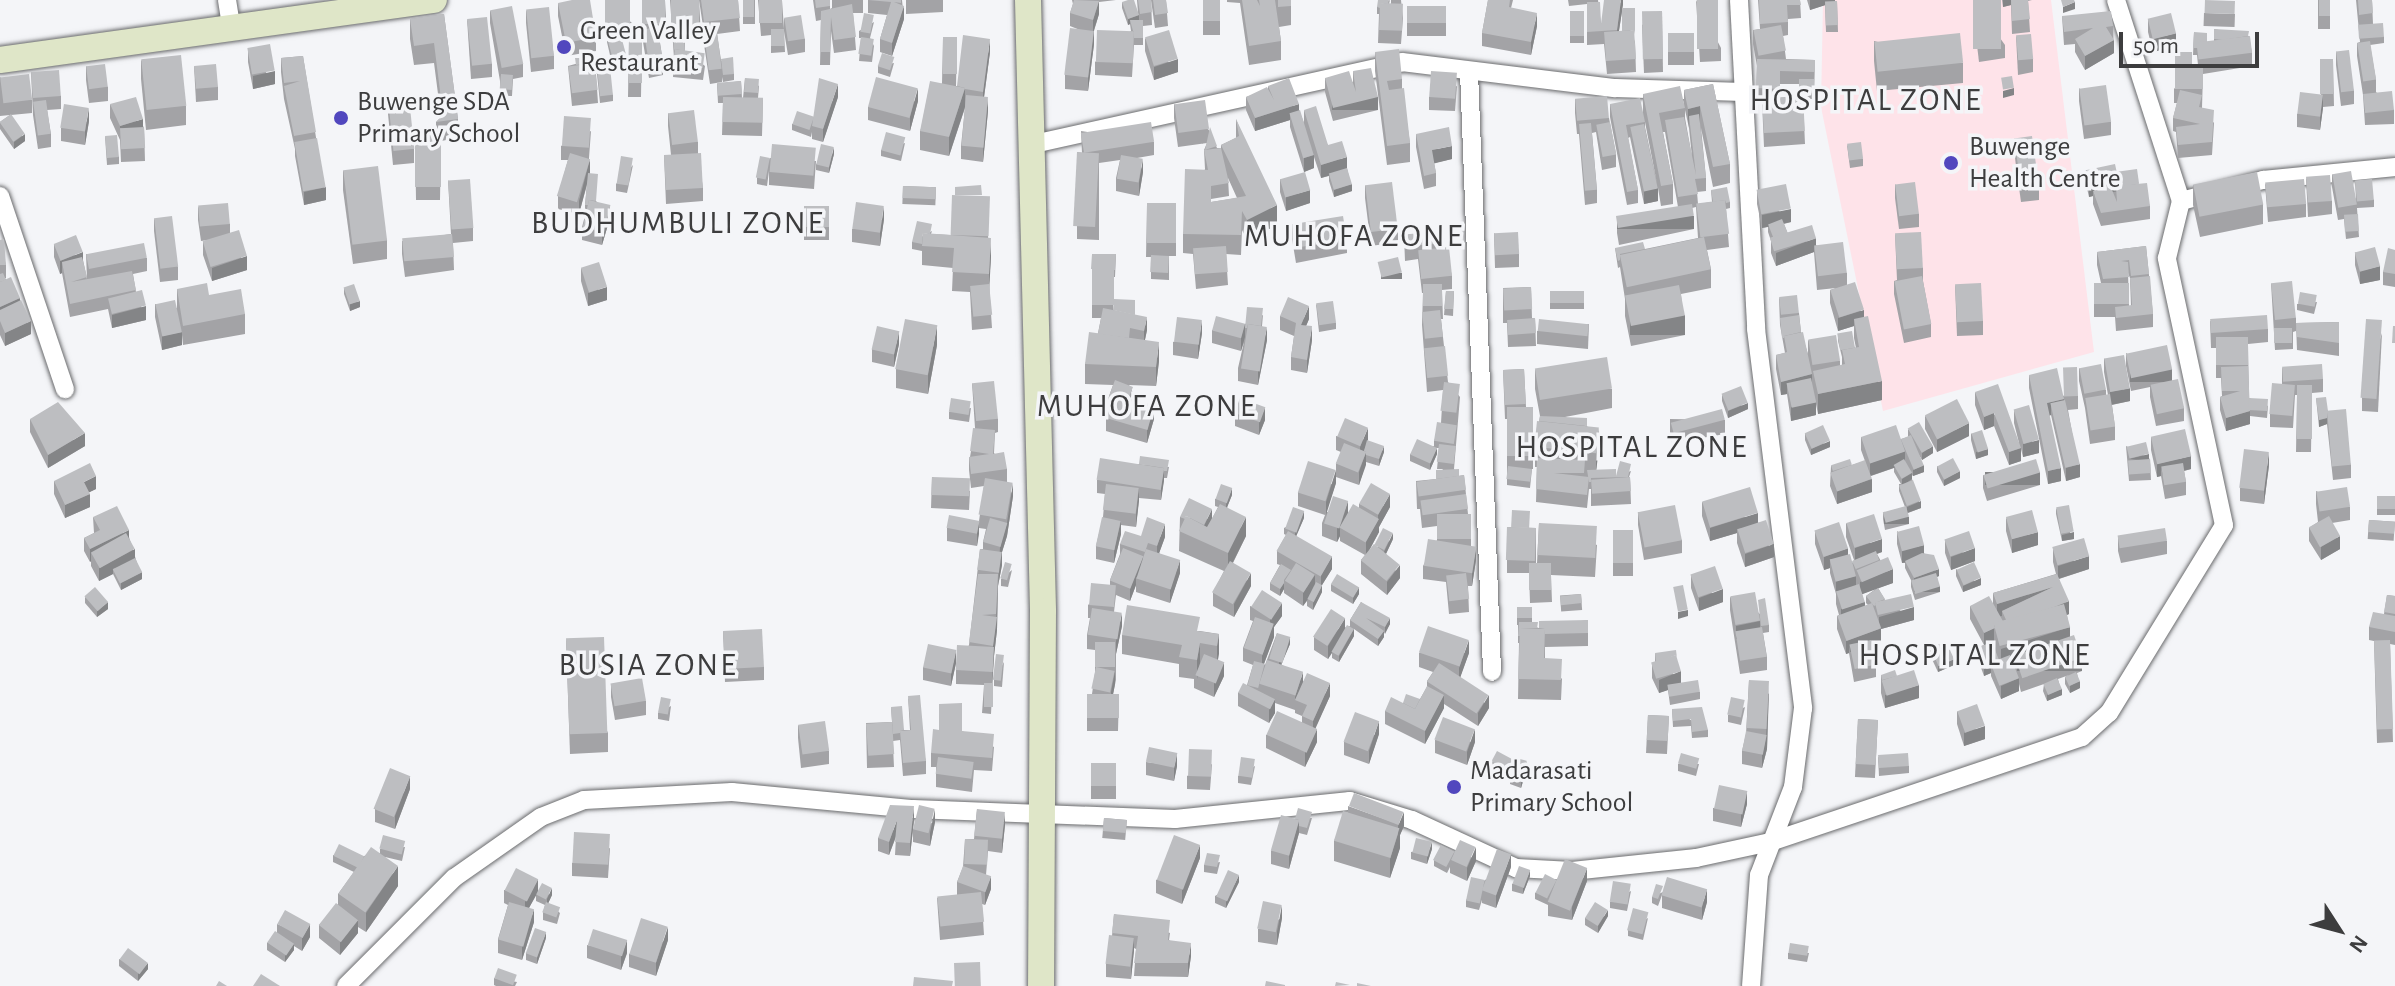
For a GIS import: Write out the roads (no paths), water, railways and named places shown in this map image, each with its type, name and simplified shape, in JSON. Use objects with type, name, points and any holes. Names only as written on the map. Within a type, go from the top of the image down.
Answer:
[{"type":"main road","points":[[0,60],[434,0]]},
{"type":"main road","points":[[1028,0],[1043,816],[1041,986]]},
{"type":"street","points":[[227,0],[232,30]]},
{"type":"street","points":[[1739,0],[1756,329],[1803,708],[1799,761],[1770,842],[1754,906],[1751,986]]},
{"type":"street","points":[[346,986],[475,861],[541,817],[584,800],[732,792],[1043,816],[1250,816],[1350,801],[1412,820],[1516,868],[1572,871],[1696,858],[1770,842],[2093,732],[2216,549],[2224,513],[2167,258],[2181,201],[2116,0]]},
{"type":"street","points":[[1029,145],[1372,65],[1402,62],[1469,72],[1680,93],[1743,92]]},
{"type":"street","points":[[1469,72],[1492,672]]},
{"type":"street","points":[[2181,201],[2263,180],[2395,167]]},
{"type":"street","points":[[0,196],[65,389]]},
{"type":"place","name":"Green Valley Restaurant","points":[[564,47]]},
{"type":"place","name":"Buwenge SDA Primary School","points":[[341,118]]},
{"type":"place","name":"Buwenge Health Centre","points":[[1951,163]]},
{"type":"place","name":"Madarasati Primary School","points":[[1454,787]]},
{"type":"district","name":"HOSPITAL ZONE","points":[[1866,100]]},
{"type":"district","name":"BUDHUMBULI ZONE","points":[[678,223]]},
{"type":"district","name":"MUHOFA ZONE","points":[[1354,236]]},
{"type":"district","name":"MUHOFA ZONE","points":[[1147,406]]},
{"type":"district","name":"HOSPITAL ZONE","points":[[1632,447]]},
{"type":"district","name":"HOSPITAL ZONE","points":[[1975,655]]},
{"type":"district","name":"BUSIA ZONE","points":[[648,665]]}]
